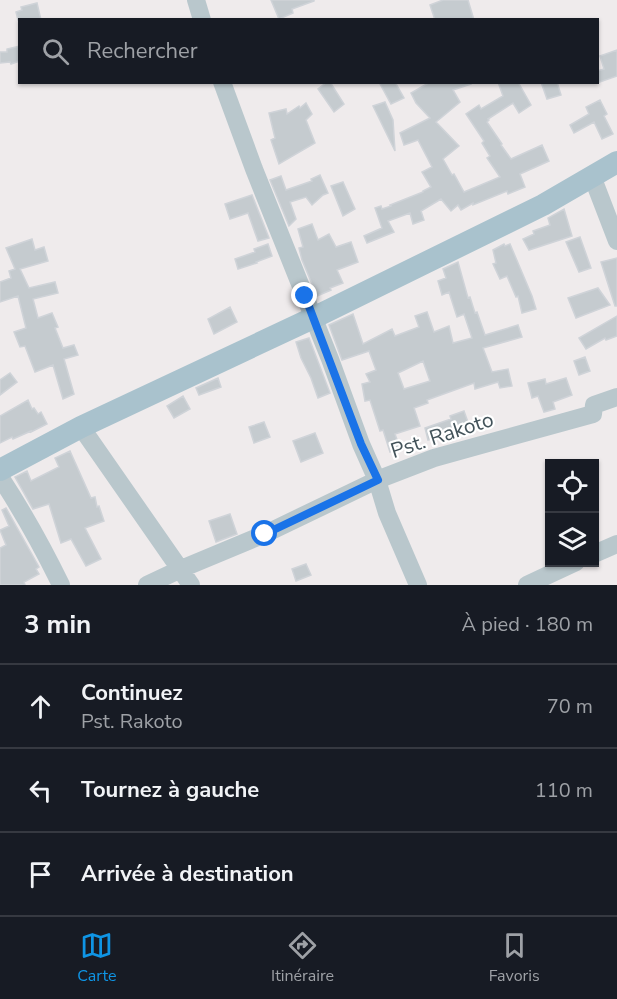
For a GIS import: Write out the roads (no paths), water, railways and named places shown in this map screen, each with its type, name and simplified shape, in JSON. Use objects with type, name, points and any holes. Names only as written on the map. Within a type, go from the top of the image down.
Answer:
[{"type":"main road","points":[[0,470],[81,427],[313,318],[543,205],[617,162]]},
{"type":"street","points":[[196,0],[201,18]]},
{"type":"street","points":[[223,84],[361,444],[378,480],[387,513],[418,585]]},
{"type":"street","points":[[592,176],[617,241]]},
{"type":"street","name":"Pst. Rakoto","points":[[147,585],[265,534],[378,480],[434,458],[593,414],[594,405],[617,397]]},
{"type":"street","points":[[81,427],[191,585]]},
{"type":"street","points":[[0,477],[47,555],[61,585]]},
{"type":"street","points":[[599,552],[617,544]]},
{"type":"street","points":[[527,585],[565,567]]}]
